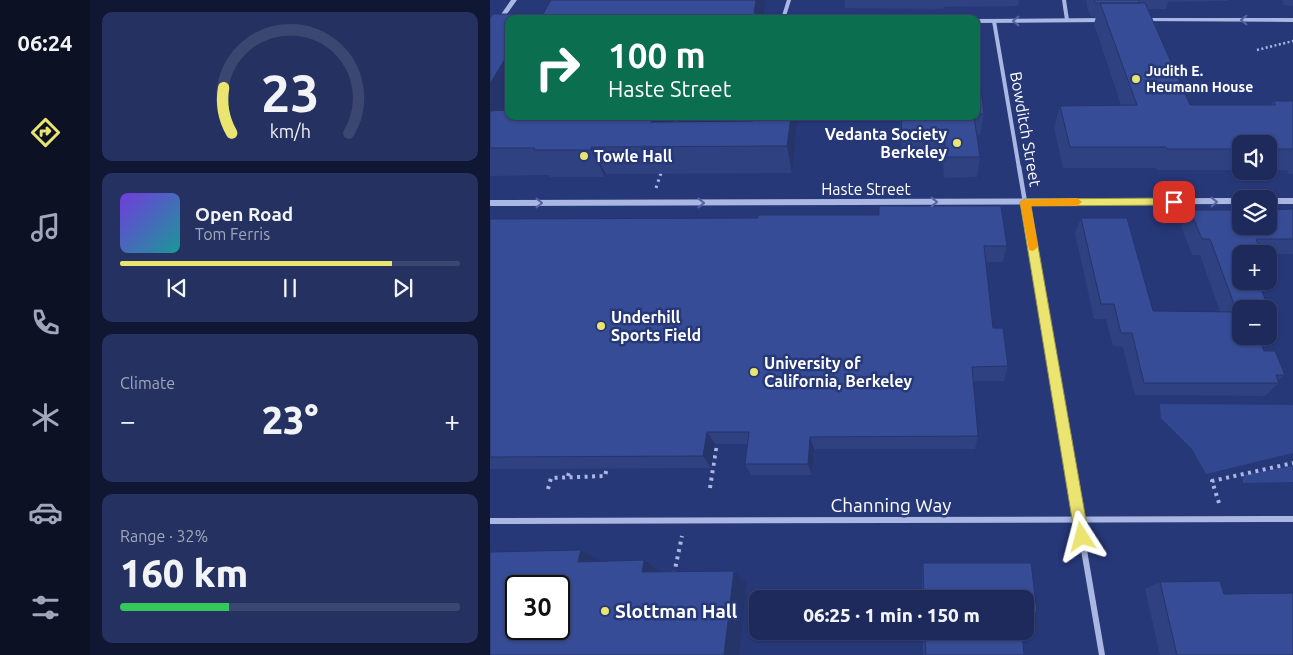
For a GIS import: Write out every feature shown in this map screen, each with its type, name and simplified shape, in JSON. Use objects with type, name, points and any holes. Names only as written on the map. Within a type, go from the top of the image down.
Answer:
[{"type":"street","points":[[490,34],[514,0]]},
{"type":"street","points":[[784,15],[788,0]]},
{"type":"street","points":[[1064,0],[1067,20]]},
{"type":"street","points":[[980,21],[1113,20]]},
{"type":"street","points":[[1130,20],[1293,20]]},
{"type":"street","name":"Bowditch Street","points":[[994,21],[1102,655]]},
{"type":"street","points":[[490,24],[505,23]]},
{"type":"street","name":"Haste Street","points":[[490,203],[1232,201]]},
{"type":"street","points":[[1277,201],[1293,201]]},
{"type":"street","name":"Channing Way","points":[[490,521],[1293,519]]},
{"type":"path","points":[[1257,50],[1293,41]]},
{"type":"path","points":[[674,129],[677,120]]},
{"type":"path","points":[[689,129],[691,120]]},
{"type":"path","points":[[750,120],[749,126],[757,126]]},
{"type":"path","points":[[651,203],[663,165]]},
{"type":"path","points":[[710,488],[717,439]]},
{"type":"path","points":[[1223,520],[1212,480],[1293,463]]},
{"type":"path","points":[[568,476],[570,468]]},
{"type":"path","points":[[548,489],[551,478],[605,476],[607,468]]},
{"type":"path","points":[[673,580],[685,520]]},
{"type":"shaded area","points":[[1160,404],[1293,405],[1293,453],[1206,474],[1192,449],[1161,418]]},
{"type":"shaded area","points":[[1293,466],[1293,482],[1243,483],[1243,475]]},
{"type":"building","points":[[551,0],[756,0],[754,13],[757,13],[756,15],[505,15],[505,59],[490,84],[490,18],[493,14],[543,14]]},
{"type":"building","points":[[1094,0],[1138,0],[1140,3],[1095,3]]},
{"type":"building","points":[[1100,3],[1145,3],[1190,105],[1276,105],[1273,101],[1293,101],[1293,149],[1277,149],[1277,135],[1232,135],[1232,149],[1070,147],[1060,106],[1137,105]]},
{"type":"building","points":[[980,82],[984,114],[980,114]]},
{"type":"building","points":[[505,110],[505,120],[651,120],[651,122],[790,120],[787,146],[591,147],[591,150],[534,150],[535,148],[490,148],[490,111]]},
{"type":"building","points":[[901,120],[975,120],[980,157],[946,157],[944,130],[902,130]]},
{"type":"building","name":"University of California, Berkeley","points":[[879,206],[1001,206],[1007,246],[984,246],[993,328],[1003,328],[1008,366],[972,367],[978,436],[810,437],[808,464],[745,464],[749,432],[707,432],[703,456],[490,457],[490,219],[758,218],[758,215],[879,215]]},
{"type":"building","points":[[1293,209],[1293,239],[1256,239],[1258,245],[1232,245],[1232,290],[1262,290],[1265,300],[1233,300],[1210,239],[1202,239],[1190,210],[1232,210],[1232,235],[1277,235],[1277,210]]},
{"type":"building","points":[[1081,218],[1127,218],[1153,311],[1232,312],[1232,345],[1262,345],[1264,351],[1275,351],[1285,375],[1276,375],[1279,383],[1144,383],[1132,333],[1121,333],[1114,304],[1101,304]]},
{"type":"building","points":[[581,550],[578,562],[644,560],[642,572],[734,571],[724,655],[490,655],[490,552]]},
{"type":"building","points":[[923,563],[1031,563],[1037,612],[1034,612],[1034,590],[924,590]]},
{"type":"building","points":[[1220,581],[1224,594],[1293,593],[1293,655],[1177,655],[1160,582]]},
{"type":"building","points":[[925,640],[1023,640],[1024,655],[926,655]]},
{"type":"slow traffic","points":[[1033,247],[1025,202],[1077,202]]},
{"type":"place","name":"Judith E. Heumann House","points":[[1136,79]]},
{"type":"place","name":"Vedanta Society Berkeley","points":[[957,143]]},
{"type":"place","name":"Towle Hall","points":[[584,156]]},
{"type":"place","name":"Underhill Sports Field","points":[[601,326]]},
{"type":"place","name":"University of California, Berkeley","points":[[754,372]]},
{"type":"place","name":"Slottman Hall","points":[[605,611]]},
{"type":"route","points":[[1082,537],[1025,202],[1174,202]]}]
